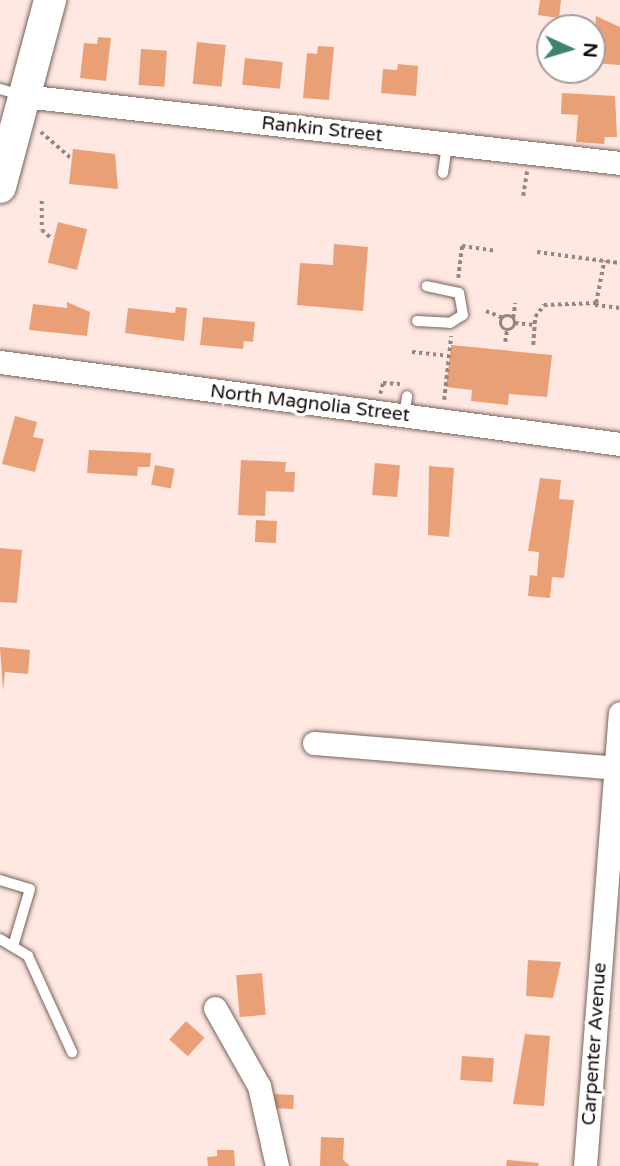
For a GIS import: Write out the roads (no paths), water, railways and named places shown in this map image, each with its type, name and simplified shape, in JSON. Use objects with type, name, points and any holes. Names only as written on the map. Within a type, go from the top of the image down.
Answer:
[{"type":"street","points":[[0,187],[12,93],[50,0]]},
{"type":"street","name":"Rankin Street","points":[[12,93],[620,163]]},
{"type":"street","name":"North Magnolia Street","points":[[0,362],[406,406],[620,444]]},
{"type":"street","name":"Carpenter Avenue","points":[[585,1166],[620,713]]},
{"type":"street","points":[[314,743],[616,768]]},
{"type":"street","points":[[215,1008],[259,1086],[277,1166]]},
{"type":"lane","points":[[443,173],[447,144]]},
{"type":"lane","points":[[417,321],[450,323],[463,315],[459,293],[427,286]]},
{"type":"lane","points":[[0,880],[30,889],[14,943]]},
{"type":"lane","points":[[0,939],[14,943],[27,956],[72,1052]]}]
